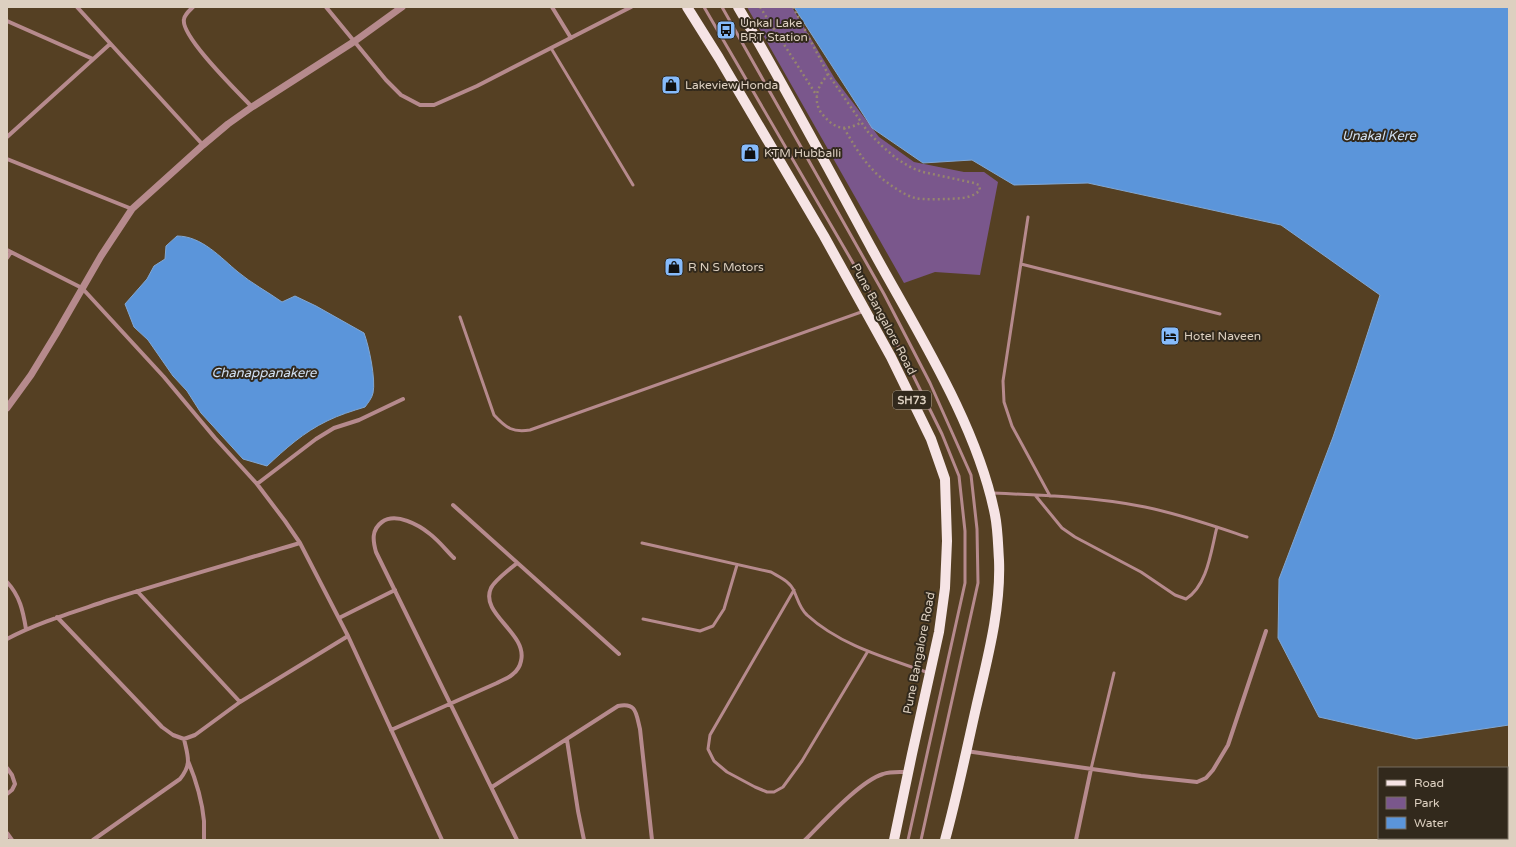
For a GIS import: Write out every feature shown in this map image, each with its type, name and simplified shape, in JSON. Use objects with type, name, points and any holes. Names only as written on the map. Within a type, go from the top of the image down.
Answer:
[{"type":"main road","name":"Pune Bangalore Road","points":[[687,7],[719,58],[824,236],[891,357],[931,439],[945,479],[947,541],[945,588],[939,632],[894,840]]},
{"type":"main road","name":"Pune Bangalore Road","points":[[738,7],[806,127],[935,364],[972,442],[985,476],[989,492],[995,517],[999,562],[997,599],[989,649],[945,840]]},
{"type":"street","points":[[77,7],[203,144]]},
{"type":"street","points":[[193,7],[187,13],[184,20],[185,28],[194,44],[252,106]]},
{"type":"street","points":[[326,7],[386,80],[401,95],[420,105],[434,105],[477,86],[631,7]]},
{"type":"street","points":[[7,408],[35,368],[101,256],[132,210],[203,144],[252,106],[355,41],[402,7]]},
{"type":"street","points":[[552,7],[571,38]]},
{"type":"street","points":[[7,21],[93,59]]},
{"type":"street","points":[[7,138],[110,44]]},
{"type":"street","points":[[7,159],[132,210]]},
{"type":"street","points":[[7,258],[9,251],[82,288],[140,350],[215,438],[257,484],[300,543],[339,618],[442,840]]},
{"type":"street","points":[[257,484],[316,439],[334,428],[359,420],[402,399]]},
{"type":"street","points":[[453,505],[619,654]]},
{"type":"street","points":[[454,558],[430,534],[411,522],[396,518],[384,520],[374,531],[373,540],[376,552],[517,840]]},
{"type":"street","points":[[7,639],[26,629],[57,617],[137,591],[300,543]]},
{"type":"street","points":[[391,730],[508,677],[519,668],[522,659],[522,649],[517,639],[495,612],[490,603],[491,588],[517,563]]},
{"type":"street","points":[[7,582],[21,603],[26,629]]},
{"type":"street","points":[[339,618],[395,590]]},
{"type":"street","points":[[137,591],[240,702]]},
{"type":"street","points":[[57,617],[162,727],[173,736],[184,739],[195,736],[240,702],[348,636]]},
{"type":"street","points":[[966,751],[1091,769],[1197,782],[1206,778],[1213,770],[1228,745],[1266,631]]},
{"type":"street","points":[[492,787],[618,706],[625,704],[631,706],[636,712],[640,729],[652,840]]},
{"type":"street","points":[[184,739],[188,761],[196,778],[204,820],[204,840]]},
{"type":"street","points":[[567,740],[575,798],[584,840]]},
{"type":"street","points":[[93,840],[180,779],[187,770],[188,761]]},
{"type":"street","points":[[7,768],[12,775],[15,784],[12,790],[7,794]]},
{"type":"street","points":[[1076,840],[1091,769]]},
{"type":"street","points":[[805,840],[840,806],[872,779],[884,774],[908,772]]},
{"type":"street","points":[[7,833],[12,840]]},
{"type":"lane","points":[[704,7],[874,299],[942,434],[959,476],[965,531],[965,583],[908,840]]},
{"type":"lane","points":[[722,7],[884,294],[930,382],[971,475],[976,529],[978,583],[921,840]]},
{"type":"lane","points":[[551,48],[633,185]]},
{"type":"lane","points":[[1028,217],[1003,381],[1004,402],[1012,426],[1050,496]]},
{"type":"lane","points":[[1021,264],[1220,314]]},
{"type":"lane","points":[[460,317],[494,415],[502,424],[511,430],[520,432],[530,430],[865,310]]},
{"type":"lane","points":[[989,492],[1050,496],[1146,507],[1192,518],[1247,537]]},
{"type":"lane","points":[[1035,495],[1062,528],[1075,538],[1141,572],[1175,595],[1186,598],[1193,594],[1199,587],[1206,570],[1217,527]]},
{"type":"lane","points":[[642,542],[770,572],[787,582],[794,590],[797,602],[806,614],[818,624],[846,641],[868,651],[931,674]]},
{"type":"lane","points":[[643,618],[700,631],[713,626],[724,609],[738,565]]},
{"type":"lane","points":[[794,590],[710,735],[708,749],[714,761],[727,772],[767,792],[774,792],[783,787],[802,761],[868,651]]},
{"type":"lane","points":[[1091,769],[1114,673]]},
{"type":"path","points":[[760,7],[817,96]]},
{"type":"path","points":[[793,7],[828,74],[868,132],[882,146],[912,168],[923,172],[974,183],[979,185],[980,190],[975,195],[966,198],[915,198],[886,182],[871,170],[858,153],[844,128]]},
{"type":"path","points":[[828,74],[818,88],[818,105],[822,114],[831,125],[844,128],[857,125],[862,122]]},
{"type":"green space","points":[[747,7],[792,7],[835,79],[879,137],[914,162],[964,172],[984,172],[998,182],[980,275],[935,272],[904,283]]},
{"type":"water","name":"Unakal Kere","points":[[794,7],[1509,7],[1509,725],[1416,739],[1319,717],[1278,638],[1279,579],[1333,437],[1380,295],[1281,225],[1088,183],[1014,185],[972,160],[923,163],[872,128]]},
{"type":"water","name":"Chanappanakere","points":[[177,236],[186,237],[203,244],[218,254],[243,276],[282,302],[295,296],[364,333],[372,363],[374,380],[372,397],[365,407],[336,417],[310,430],[267,466],[243,459],[201,413],[187,391],[173,376],[148,340],[134,327],[125,304],[147,279],[154,266],[165,259],[166,246]]},
{"type":"place","name":"Unkal Lake BRT Station","points":[[726,30]]},
{"type":"place","name":"Lakeview Honda","points":[[671,85]]},
{"type":"place","name":"KTM Hubballi","points":[[750,153]]},
{"type":"place","name":"R N S Motors","points":[[674,267]]},
{"type":"place","name":"Hotel Naveen","points":[[1170,336]]}]
